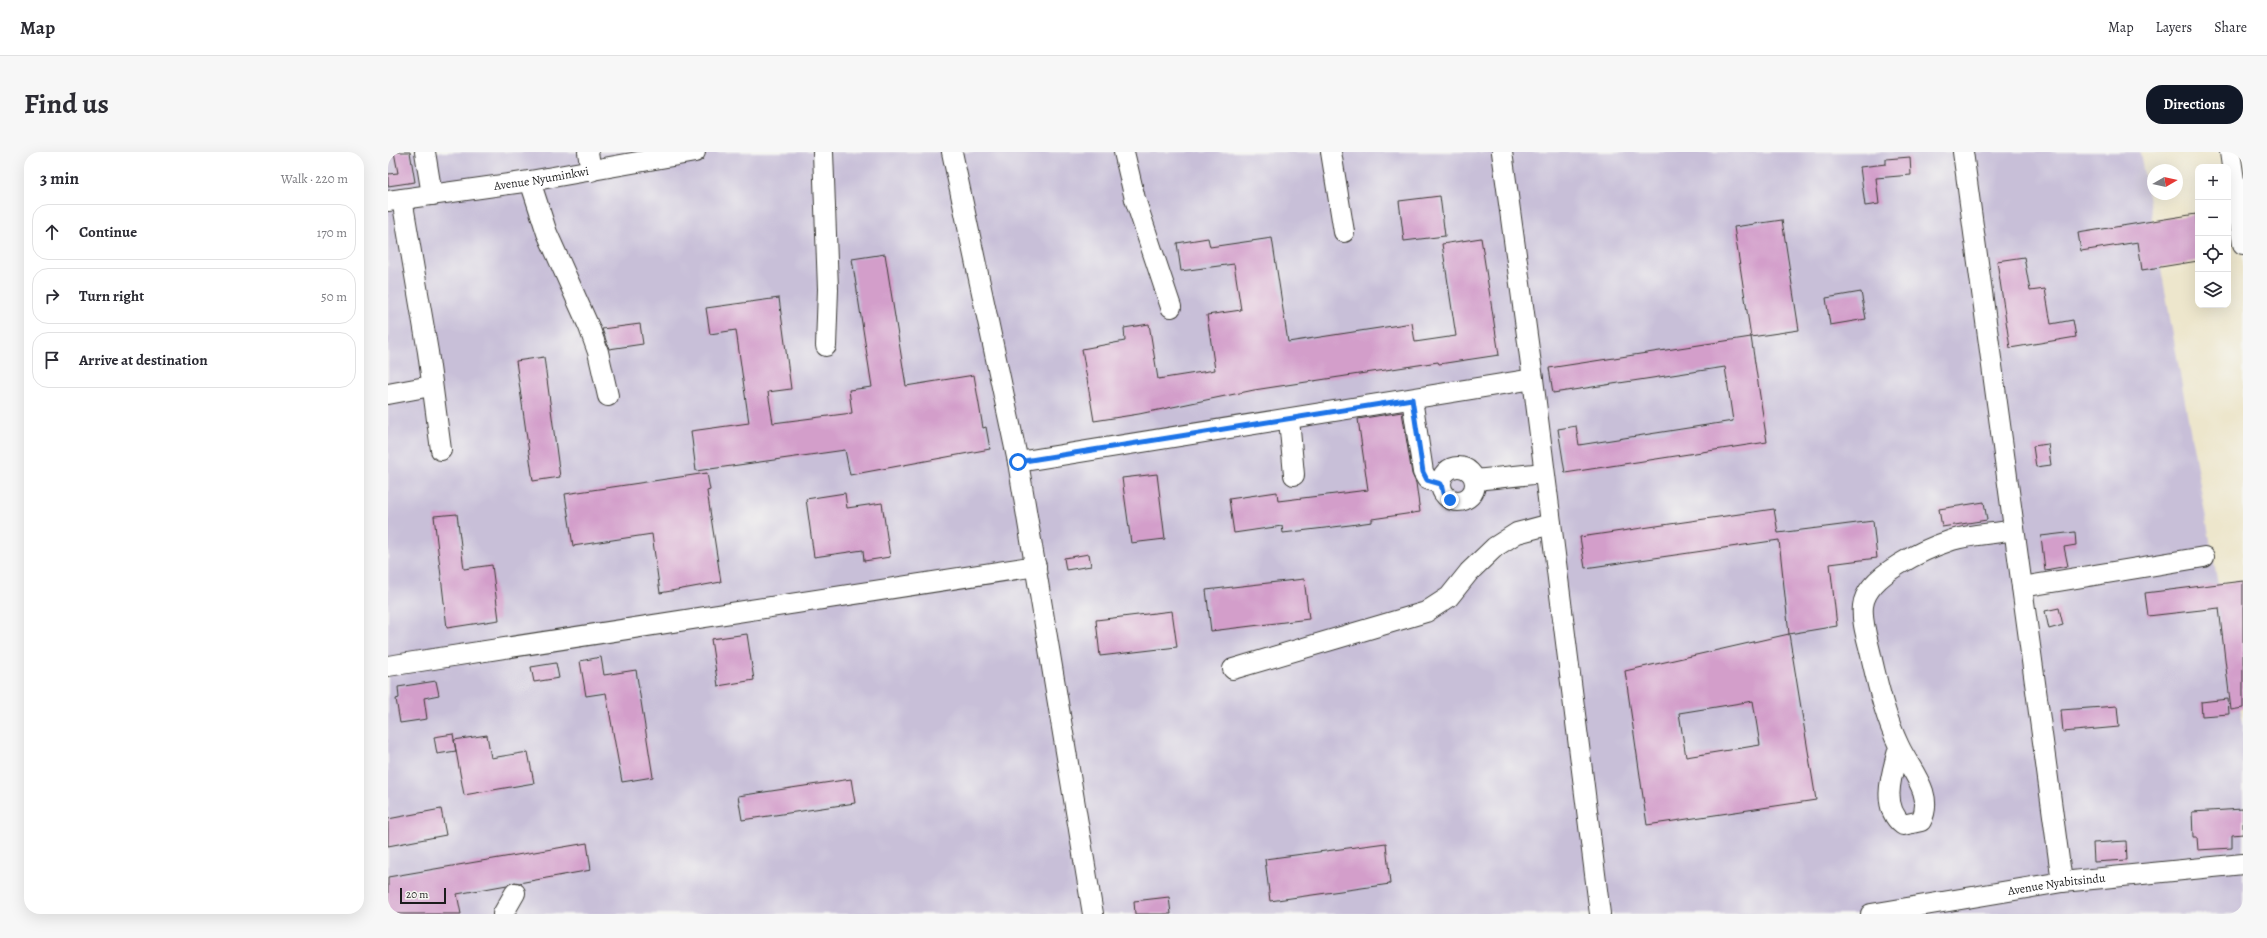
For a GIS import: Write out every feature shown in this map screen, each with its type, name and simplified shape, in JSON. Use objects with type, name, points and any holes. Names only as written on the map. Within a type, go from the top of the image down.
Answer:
[{"type":"street","points":[[425,152],[432,195]]},
{"type":"street","name":"Avenue Nyuminkwi","points":[[395,200],[530,181],[590,162],[695,152]]},
{"type":"street","points":[[823,152],[828,289],[826,346]]},
{"type":"street","points":[[952,152],[1018,462],[1093,914]]},
{"type":"street","points":[[1124,152],[1135,199],[1171,307]]},
{"type":"street","points":[[1331,152],[1344,232]]},
{"type":"street","points":[[1502,152],[1533,379],[1600,914]]},
{"type":"street","points":[[1963,152],[2062,882]]},
{"type":"street","points":[[2230,152],[2243,244]]},
{"type":"street","points":[[530,181],[547,233],[589,327],[598,352],[608,396]]},
{"type":"street","points":[[395,200],[428,352],[431,386],[441,450]]},
{"type":"street","points":[[1018,462],[1533,379]]},
{"type":"street","points":[[388,394],[431,386]]},
{"type":"street","points":[[1412,399],[1423,472],[1427,480],[1441,484]]},
{"type":"street","points":[[1289,419],[1294,475]]},
{"type":"street","points":[[1461,467],[1470,472],[1475,480],[1475,490],[1469,498],[1460,502],[1450,500],[1443,493],[1441,484],[1444,474],[1452,468],[1461,467]]},
{"type":"street","points":[[1475,480],[1544,473]]},
{"type":"street","points":[[1233,669],[1426,612],[1449,597],[1469,572],[1495,547],[1517,533],[1551,524]]},
{"type":"street","points":[[1899,746],[1883,709],[1865,628],[1863,606],[1868,591],[1887,572],[1919,554],[1952,540],[2014,530]]},
{"type":"street","points":[[2022,587],[2204,557]]},
{"type":"street","points":[[388,666],[1036,566]]},
{"type":"street","name":"Avenue Nyabitsindu","points":[[1871,914],[2062,882],[2243,864]]},
{"type":"street","points":[[503,914],[515,893]]},
{"type":"shaded area","points":[[388,152],[2140,152],[2147,191],[2147,200],[2149,200],[2243,723],[2243,914],[388,914]]},
{"type":"building","points":[[394,152],[410,152],[415,182],[388,186],[388,174],[398,173]]},
{"type":"building","points":[[1910,157],[1911,175],[1876,178],[1879,204],[1865,206],[1860,167],[1886,164],[1886,159]]},
{"type":"building","points":[[1440,196],[1445,236],[1404,241],[1399,201]]},
{"type":"building","points":[[2195,214],[2195,261],[2142,270],[2138,242],[2081,251],[2078,233]]},
{"type":"building","points":[[1782,220],[1799,330],[1751,337],[1734,227]]},
{"type":"building","points":[[1208,238],[1210,247],[1272,238],[1288,342],[1412,323],[1415,342],[1456,336],[1442,244],[1481,238],[1499,355],[1439,364],[1438,362],[1254,390],[1139,414],[1094,421],[1082,349],[1125,341],[1124,328],[1149,324],[1158,379],[1215,370],[1207,315],[1241,310],[1234,264],[1181,271],[1177,243]]},
{"type":"building","points":[[885,254],[906,386],[974,375],[983,428],[986,427],[990,449],[850,475],[845,450],[696,471],[691,431],[749,423],[736,330],[710,334],[706,308],[779,298],[791,389],[768,392],[773,423],[852,413],[849,390],[872,387],[852,259]]},
{"type":"building","points":[[2024,257],[2030,291],[2045,289],[2051,324],[2073,320],[2076,337],[2010,348],[1997,261]]},
{"type":"building","points":[[1861,292],[1866,319],[1830,325],[1826,298]]},
{"type":"building","points":[[640,324],[643,344],[609,349],[602,329]]},
{"type":"building","points":[[1751,337],[1767,442],[1565,473],[1558,429],[1576,426],[1579,445],[1733,421],[1725,367],[1553,393],[1549,368]]},
{"type":"building","points":[[544,357],[560,477],[533,481],[516,361]]},
{"type":"building","points":[[1402,412],[1412,474],[1416,483],[1420,512],[1372,519],[1372,522],[1283,533],[1282,526],[1234,533],[1229,499],[1277,492],[1278,501],[1368,490],[1358,419]]},
{"type":"building","points":[[2048,444],[2051,465],[2036,467],[2033,446]]},
{"type":"building","points":[[707,473],[710,490],[707,491],[721,582],[660,593],[652,534],[573,546],[565,494]]},
{"type":"building","points":[[1157,474],[1165,539],[1131,543],[1122,478]]},
{"type":"building","points":[[845,493],[847,508],[882,503],[890,557],[864,561],[863,550],[814,557],[806,499]]},
{"type":"building","points":[[1984,502],[1987,520],[1942,527],[1939,509]]},
{"type":"building","points":[[1774,509],[1778,533],[1873,521],[1877,558],[1830,564],[1837,626],[1789,634],[1779,540],[1585,568],[1580,537]]},
{"type":"building","points":[[457,514],[464,569],[492,565],[499,620],[447,628],[434,516]]},
{"type":"building","points":[[2075,532],[2076,545],[2064,547],[2068,566],[2045,570],[2041,536]]},
{"type":"building","points":[[1089,554],[1091,566],[1066,570],[1064,558]]},
{"type":"building","points":[[1304,579],[1309,619],[1211,631],[1206,590]]},
{"type":"building","points":[[2243,581],[2243,708],[2231,710],[2219,608],[2148,616],[2145,593]]},
{"type":"building","points":[[2059,608],[2063,625],[2049,629],[2045,611]]},
{"type":"building","points":[[1172,611],[1177,647],[1100,656],[1096,620]]},
{"type":"building","points":[[747,634],[754,680],[718,686],[711,639]]},
{"type":"building","points":[[1789,634],[1816,800],[1647,825],[1625,671]],"holes":[[[1753,701],[1760,745],[1686,757],[1679,713]]]},
{"type":"building","points":[[601,657],[604,675],[636,670],[653,777],[622,782],[606,693],[586,696],[580,661]]},
{"type":"building","points":[[556,663],[559,678],[534,682],[531,667]]},
{"type":"building","points":[[436,681],[439,695],[424,698],[427,719],[400,723],[396,699],[399,698],[398,687]]},
{"type":"building","points":[[2228,699],[2229,714],[2202,716],[2201,702]]},
{"type":"building","points":[[2117,706],[2119,727],[2063,732],[2061,710]]},
{"type":"building","points":[[453,734],[456,751],[437,754],[434,737]]},
{"type":"building","points":[[487,735],[491,758],[528,752],[534,783],[464,795],[454,740]]},
{"type":"building","points":[[851,779],[855,803],[742,820],[738,796]]},
{"type":"building","points":[[441,809],[446,835],[388,846],[388,819]]},
{"type":"building","points":[[2243,809],[2243,834],[2232,835],[2232,848],[2198,850],[2197,837],[2193,837],[2192,812]]},
{"type":"building","points":[[2126,841],[2127,860],[2094,862],[2093,843]]},
{"type":"building","points":[[587,843],[591,870],[519,883],[515,882],[507,885],[457,894],[461,914],[388,914],[388,877]]},
{"type":"building","points":[[1386,843],[1390,884],[1270,901],[1265,859]]},
{"type":"building","points":[[1169,897],[1171,914],[1135,914],[1134,901]]},
{"type":"route","points":[[1018,462],[1412,399],[1423,472],[1427,480],[1441,484],[1443,493],[1450,500]]}]
